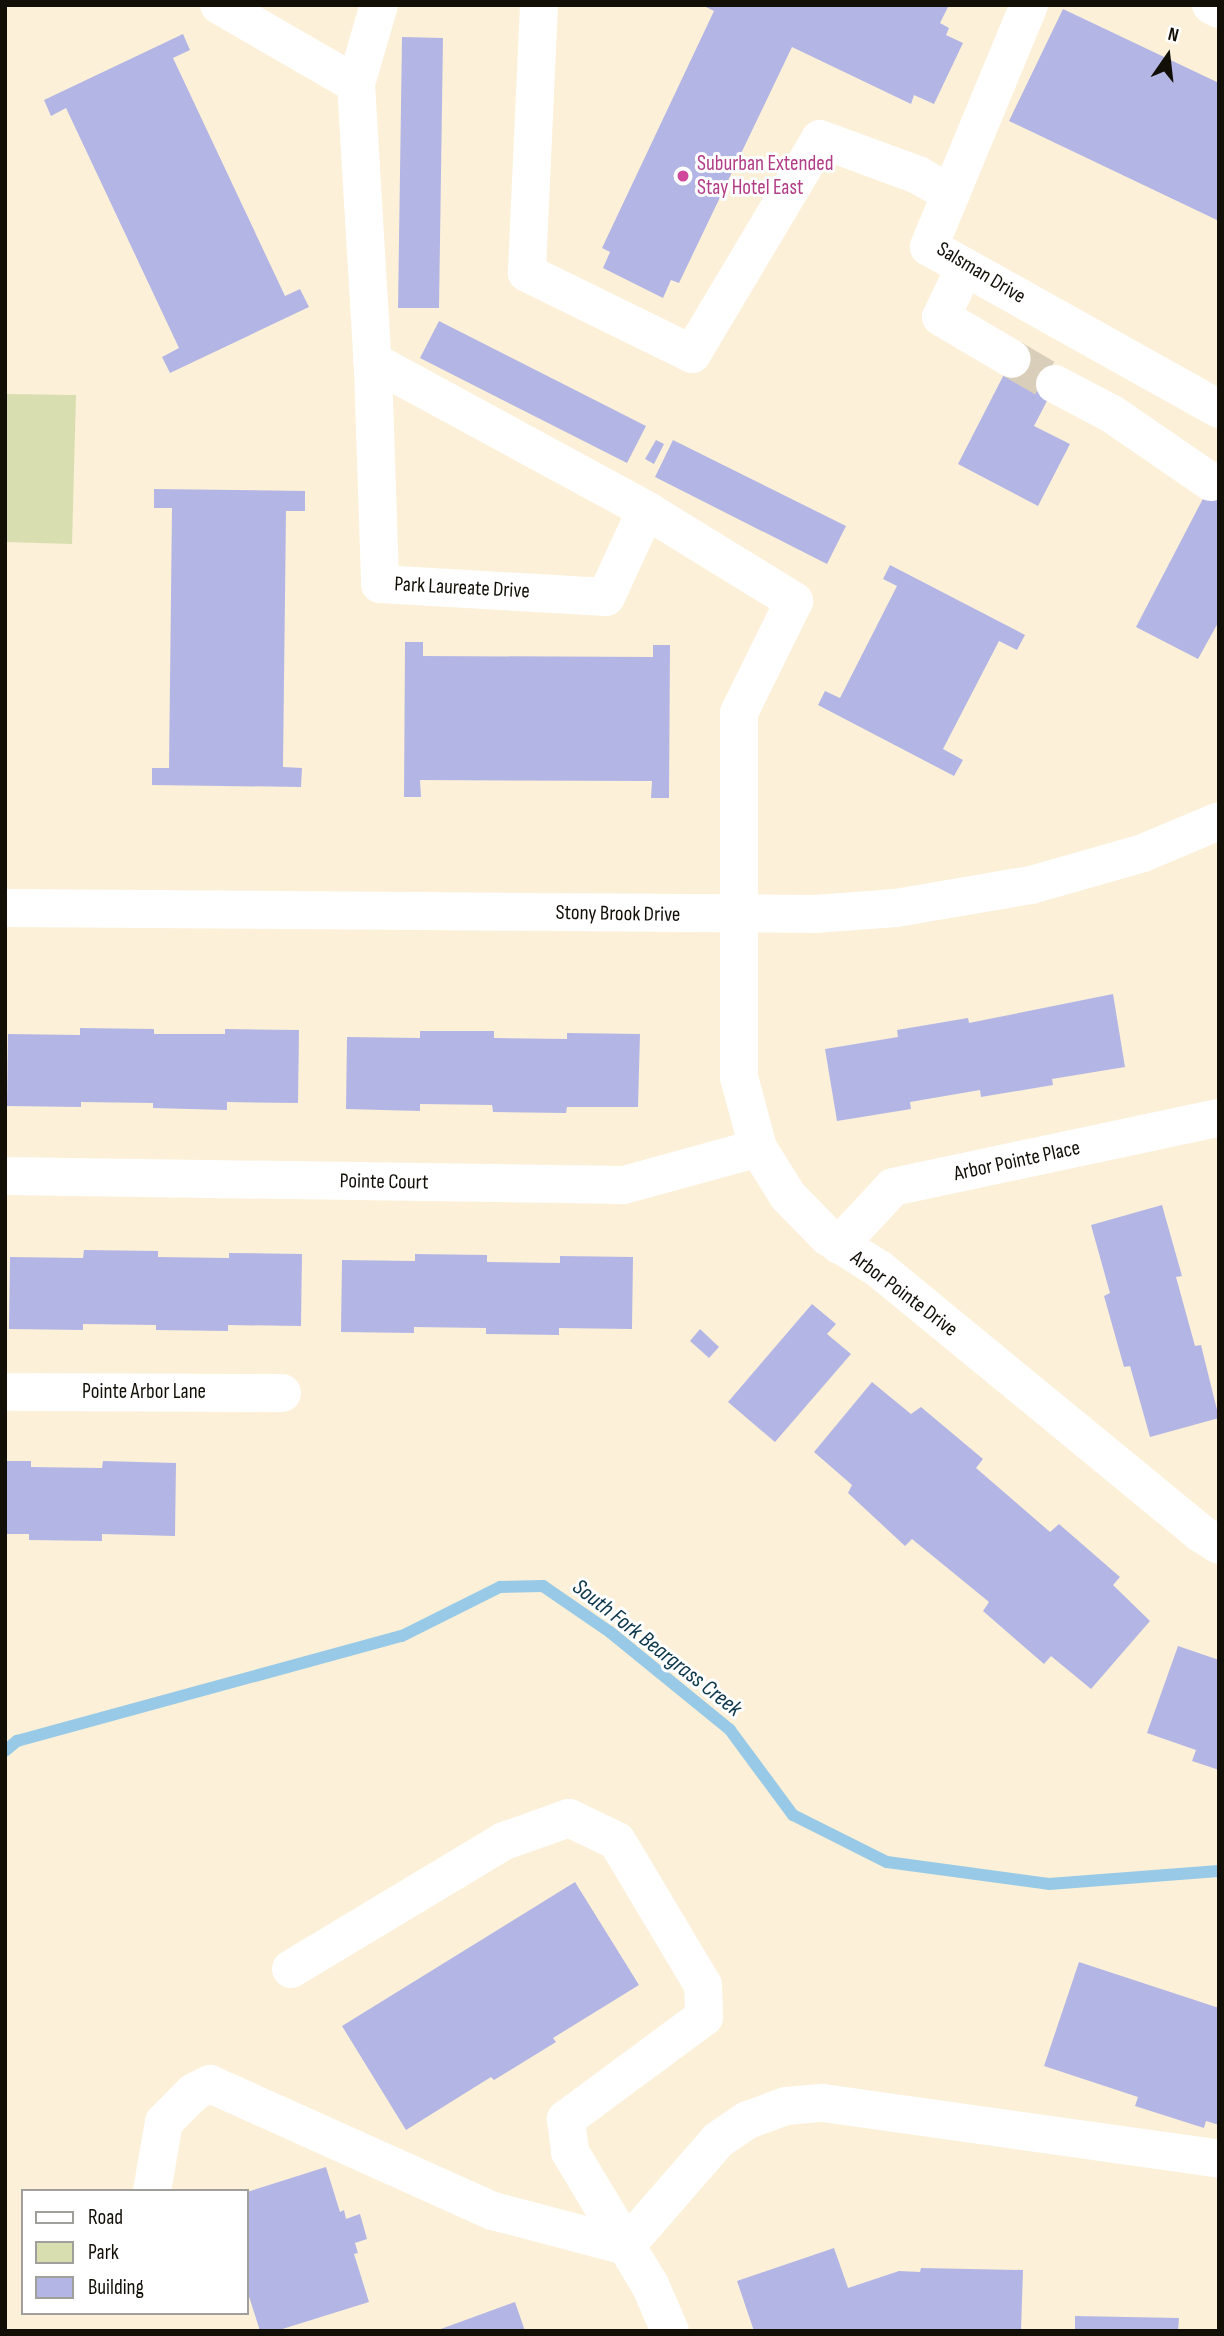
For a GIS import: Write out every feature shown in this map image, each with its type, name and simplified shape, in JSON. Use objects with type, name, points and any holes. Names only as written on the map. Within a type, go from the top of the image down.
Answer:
[{"type":"street","points":[[219,5],[356,84]]},
{"type":"street","name":"Park Laureate Drive","points":[[379,5],[356,84],[372,360],[380,584],[606,597],[646,509]]},
{"type":"street","points":[[539,5],[527,273],[692,354],[820,139],[918,174],[951,194]]},
{"type":"street","name":"Salsman Drive","points":[[1029,5],[929,247],[1219,409]]},
{"type":"street","points":[[1212,5],[1219,9]]},
{"type":"street","points":[[965,267],[941,317],[1012,359]]},
{"type":"street","points":[[372,360],[646,509],[793,601],[739,713],[738,915]]},
{"type":"street","points":[[1112,414],[1139,364]]},
{"type":"street","points":[[1055,384],[1112,414],[1211,482]]},
{"type":"street","name":"Stony Brook Drive","points":[[5,908],[815,914],[897,908],[1031,885],[1143,853],[1219,821]]},
{"type":"street","name":"Arbor Pointe Drive","points":[[738,915],[739,1077],[758,1148],[788,1196],[839,1245],[879,1269],[1200,1533],[1219,1545]]},
{"type":"street","name":"Arbor Pointe Place","points":[[839,1245],[893,1186],[1219,1118]]},
{"type":"street","name":"Pointe Court","points":[[5,1176],[624,1185],[758,1148]]},
{"type":"street","name":"Pointe Arbor Lane","points":[[5,1392],[282,1393]]},
{"type":"street","points":[[291,1969],[504,1841],[569,1818],[617,1841],[703,1985],[704,2017],[566,2119],[569,2152],[650,2285],[670,2331]]},
{"type":"street","points":[[152,2189],[164,2122],[194,2092],[209,2084],[493,2211],[625,2246]]},
{"type":"street","points":[[625,2246],[718,2140],[748,2120],[786,2106],[823,2103],[1219,2159]]},
{"type":"green space","points":[[7,394],[76,395],[72,544],[5,542]]},
{"type":"building","name":"Suburban Extended Stay Hotel East","points":[[702,5],[949,5],[940,23],[949,28],[946,35],[963,43],[934,104],[914,95],[911,104],[792,47],[679,283],[671,280],[663,298],[603,268],[610,252],[602,248],[714,11]]},
{"type":"building","points":[[1063,9],[1219,83],[1219,221],[1009,121]]},
{"type":"building","points":[[183,34],[190,50],[173,58],[285,296],[300,289],[309,307],[170,373],[162,357],[179,348],[66,108],[51,116],[44,100]]},
{"type":"building","points":[[402,37],[443,38],[439,308],[398,308]]},
{"type":"building","points":[[439,321],[646,426],[627,463],[420,358]]},
{"type":"building","points":[[1017,349],[1062,372],[1034,426],[1070,444],[1038,506],[958,464]]},
{"type":"building","points":[[656,440],[664,444],[654,464],[645,459]]},
{"type":"building","points":[[673,440],[846,526],[827,564],[655,477]]},
{"type":"building","points":[[1219,468],[1219,621],[1198,659],[1136,627]]},
{"type":"building","points":[[154,489],[305,491],[305,511],[286,511],[283,767],[302,768],[301,787],[152,785],[152,768],[169,768],[172,508],[154,508]]},
{"type":"building","points":[[890,565],[1025,635],[1017,650],[999,641],[943,749],[963,760],[954,776],[818,705],[825,691],[840,698],[897,586],[883,579]]},
{"type":"building","points":[[405,642],[423,642],[423,656],[653,657],[653,645],[670,645],[669,798],[651,798],[652,781],[420,780],[421,797],[404,797]]},
{"type":"building","points":[[1113,994],[1125,1067],[1052,1079],[1053,1085],[981,1097],[980,1090],[910,1102],[911,1109],[837,1121],[825,1049],[898,1037],[897,1030],[968,1018],[969,1023]]},
{"type":"building","points":[[80,1028],[154,1029],[154,1034],[225,1034],[225,1029],[299,1030],[298,1103],[227,1102],[227,1110],[153,1108],[153,1103],[81,1102],[81,1107],[7,1106],[8,1034],[80,1035]]},
{"type":"building","points":[[420,1031],[494,1031],[494,1038],[567,1039],[567,1033],[640,1034],[638,1107],[567,1107],[566,1113],[493,1112],[492,1105],[420,1104],[420,1111],[346,1109],[347,1037],[420,1038]]},
{"type":"building","points":[[1162,1205],[1182,1276],[1176,1277],[1195,1346],[1201,1345],[1219,1418],[1150,1437],[1130,1366],[1124,1367],[1104,1296],[1110,1293],[1091,1225]]},
{"type":"building","points":[[84,1250],[158,1251],[158,1257],[229,1258],[229,1253],[302,1254],[301,1326],[228,1325],[228,1331],[156,1330],[156,1325],[83,1324],[83,1330],[9,1329],[10,1257],[83,1258]]},
{"type":"building","points":[[415,1254],[487,1255],[487,1262],[560,1263],[560,1256],[633,1257],[632,1329],[559,1328],[559,1335],[486,1334],[486,1328],[414,1327],[414,1333],[341,1332],[342,1260],[415,1261]]},
{"type":"building","points":[[812,1304],[836,1324],[827,1334],[851,1354],[775,1442],[728,1402]]},
{"type":"building","points":[[700,1329],[719,1347],[709,1358],[690,1341]]},
{"type":"building","points":[[872,1382],[911,1414],[921,1407],[983,1459],[976,1468],[1050,1532],[1059,1524],[1120,1577],[1113,1585],[1150,1621],[1091,1689],[1051,1656],[1044,1664],[983,1611],[989,1602],[912,1539],[905,1546],[848,1493],[852,1485],[814,1452]]},
{"type":"building","points":[[5,1461],[31,1461],[31,1467],[102,1468],[103,1461],[176,1463],[175,1536],[102,1534],[102,1541],[29,1540],[29,1534],[5,1534]]},
{"type":"building","points":[[1178,1646],[1219,1660],[1219,1770],[1192,1761],[1196,1750],[1147,1733]]},
{"type":"building","points":[[575,1882],[639,1985],[553,2038],[556,2042],[494,2080],[491,2077],[406,2130],[342,2026]]},
{"type":"building","points":[[1079,1962],[1219,2008],[1219,2125],[1206,2121],[1204,2128],[1135,2106],[1138,2097],[1044,2066]]},
{"type":"building","points":[[326,2167],[340,2212],[344,2210],[346,2219],[360,2214],[367,2239],[355,2243],[358,2253],[354,2254],[369,2302],[276,2331],[260,2331],[248,2293],[248,2192]]},
{"type":"building","points":[[834,2248],[848,2288],[899,2271],[920,2272],[921,2268],[1023,2270],[1021,2331],[754,2331],[737,2281]]},
{"type":"building","points":[[515,2302],[525,2331],[438,2331],[438,2330]]},
{"type":"building","points":[[1075,2316],[1179,2318],[1178,2331],[1075,2331]]},
{"type":"waterway","name":"South Fork Beargrass Creek","points":[[5,1751],[17,1741],[402,1636],[500,1587],[543,1586],[610,1632],[730,1730],[793,1815],[887,1862],[1049,1884],[1219,1871]]},
{"type":"tunnel","points":[[1012,359],[1055,384]]},
{"type":"place","name":"Suburban Extended Stay Hotel East","points":[[683,176]]}]
